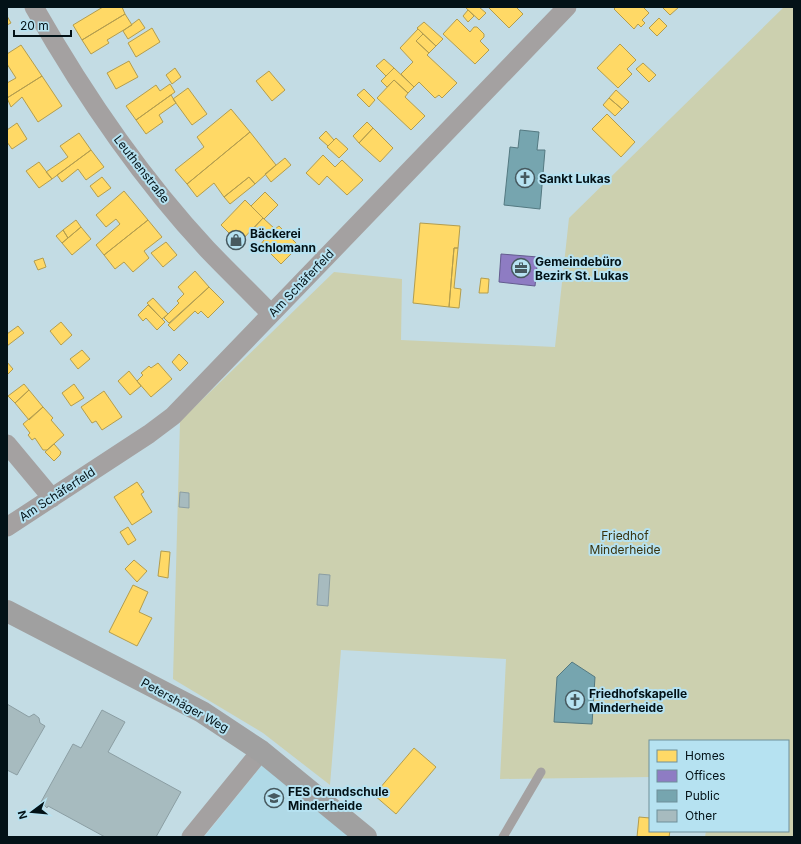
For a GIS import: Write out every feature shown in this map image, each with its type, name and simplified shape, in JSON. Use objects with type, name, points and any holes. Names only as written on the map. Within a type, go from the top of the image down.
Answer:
[{"type":"street","name":"Leuthenstraße","points":[[34,7],[88,96],[127,151],[207,248],[271,314]]},
{"type":"street","name":"Am Schäferfeld","points":[[7,527],[149,434],[173,416],[567,7]]},
{"type":"street","points":[[7,444],[52,498]]},
{"type":"street","name":"Petershäger Weg","points":[[7,611],[202,712],[261,751],[366,837]]},
{"type":"street","points":[[191,837],[261,751]]},
{"type":"lane","points":[[503,837],[541,772]]},
{"type":"shaded area","name":"FES Grundschule Minderheide","points":[[266,760],[360,837],[204,837]]},
{"type":"green space","name":"Friedhof Minderheide","points":[[784,7],[794,7],[794,837],[705,837],[706,832],[789,832],[789,740],[649,740],[649,777],[500,779],[506,659],[341,650],[330,785],[263,733],[173,679],[180,421],[334,272],[402,279],[401,340],[555,347],[569,218]]},
{"type":"building: Homes","points":[[103,7],[122,7],[125,14],[82,40],[73,25]]},
{"type":"building: Homes","points":[[465,7],[479,7],[486,13],[479,20]]},
{"type":"building: Homes","points":[[516,7],[523,14],[509,28],[489,8]]},
{"type":"building: Homes","points":[[616,7],[643,7],[649,13],[642,20],[645,23],[641,27],[638,24],[634,29],[614,9]]},
{"type":"building: Homes","points":[[662,7],[679,7],[670,15]]},
{"type":"building: Homes","points":[[468,10],[474,16],[468,22],[463,16]]},
{"type":"building: Homes","points":[[125,14],[132,25],[107,40],[109,43],[91,54],[82,40]]},
{"type":"building: Homes","points":[[7,16],[11,23],[7,25]]},
{"type":"building: Homes","points":[[659,18],[667,26],[657,36],[649,28]]},
{"type":"building: Homes","points":[[139,19],[145,28],[128,39],[123,31]]},
{"type":"building: Homes","points":[[457,19],[470,32],[474,27],[477,27],[484,34],[484,37],[480,41],[489,50],[475,64],[443,34]]},
{"type":"building: Homes","points":[[424,22],[443,39],[436,46],[417,28]]},
{"type":"building: Homes","points":[[152,28],[160,42],[136,57],[128,43]]},
{"type":"building: Homes","points":[[418,29],[423,34],[416,41],[429,53],[427,55],[457,83],[442,98],[439,95],[435,98],[419,82],[414,87],[401,74],[413,62],[400,48]]},
{"type":"building: Homes","points":[[423,34],[436,46],[429,53],[416,41]]},
{"type":"building: Homes","points":[[620,44],[636,60],[627,69],[632,74],[618,88],[597,68]]},
{"type":"building: Homes","points":[[21,45],[42,76],[7,98],[7,83],[16,78],[7,64],[7,54]]},
{"type":"building: Homes","points":[[384,59],[394,68],[386,76],[376,66]]},
{"type":"building: Homes","points":[[129,61],[138,77],[116,89],[107,73]]},
{"type":"building: Homes","points":[[643,63],[656,75],[649,82],[636,69]]},
{"type":"building: Homes","points":[[175,68],[181,77],[172,84],[166,75]]},
{"type":"building: Homes","points":[[394,68],[414,87],[408,93],[394,80],[387,87],[381,81]]},
{"type":"building: Homes","points":[[269,71],[285,90],[272,101],[256,81]]},
{"type":"building: Homes","points":[[42,76],[62,106],[38,122],[22,97],[11,107],[7,98]]},
{"type":"building: Homes","points":[[394,80],[408,93],[405,97],[425,116],[411,130],[377,98]]},
{"type":"building: Homes","points":[[170,84],[175,92],[136,120],[126,106],[156,85],[160,91]]},
{"type":"building: Homes","points":[[188,88],[207,114],[192,125],[173,99]]},
{"type":"building: Homes","points":[[364,89],[375,100],[369,107],[357,95]]},
{"type":"building: Homes","points":[[616,90],[629,102],[622,109],[609,98]]},
{"type":"building: Homes","points":[[171,95],[176,103],[159,115],[163,122],[146,134],[136,120]]},
{"type":"building: Homes","points":[[609,98],[622,109],[615,116],[603,105]]},
{"type":"building: Homes","points":[[231,109],[250,132],[187,184],[175,170],[204,147],[197,137]]},
{"type":"building: Homes","points":[[607,114],[635,142],[621,157],[592,129]]},
{"type":"building: Homes","points":[[367,122],[373,128],[359,143],[353,136]]},
{"type":"building: Homes","points":[[17,123],[27,139],[12,149],[7,142],[7,130]]},
{"type":"building: Homes","points":[[373,128],[393,148],[380,162],[359,143]]},
{"type":"building: Homes","points":[[326,131],[334,140],[328,146],[319,138]]},
{"type":"building: Homes","points":[[250,132],[276,165],[255,184],[249,177],[224,197],[214,183],[197,197],[187,184]]},
{"type":"building: Homes","points":[[79,133],[91,150],[52,179],[46,172],[68,157],[60,146]]},
{"type":"building: Homes","points":[[336,138],[348,149],[339,158],[327,147]]},
{"type":"building: Homes","points":[[91,150],[104,167],[86,180],[78,169],[62,182],[57,175]]},
{"type":"building: Homes","points":[[323,155],[335,167],[342,160],[363,180],[347,195],[327,176],[319,185],[306,173]]},
{"type":"building: Homes","points":[[285,158],[291,165],[271,182],[265,174]]},
{"type":"building: Homes","points":[[39,162],[52,179],[39,188],[26,171]]},
{"type":"building: Homes","points":[[102,177],[111,188],[98,197],[90,186]]},
{"type":"building: Homes","points":[[249,177],[255,184],[230,204],[224,197]]},
{"type":"building: Homes","points":[[124,191],[148,220],[104,255],[96,245],[120,224],[116,219],[106,227],[96,215]]},
{"type":"building: Homes","points":[[265,192],[278,205],[264,219],[251,206]]},
{"type":"building: Homes","points":[[245,200],[263,218],[239,243],[221,225]]},
{"type":"building: Homes","points":[[263,218],[275,229],[279,226],[299,246],[281,264],[261,244],[264,240],[253,229]]},
{"type":"building: Homes","points":[[76,220],[81,227],[68,238],[63,230]]},
{"type":"building: Homes","points":[[148,220],[162,237],[144,251],[149,258],[133,272],[124,262],[115,269],[104,255]]},
{"type":"building: Homes","points":[[420,223],[460,226],[458,248],[454,248],[449,307],[413,303]]},
{"type":"building: Homes","points":[[81,227],[91,239],[72,255],[62,243]]},
{"type":"building: Homes","points":[[63,230],[68,238],[62,243],[56,236]]},
{"type":"building: Homes","points":[[166,242],[177,255],[163,267],[151,253]]},
{"type":"building: Homes","points":[[454,248],[458,248],[454,288],[461,289],[459,308],[449,307]]},
{"type":"building: Homes","points":[[43,258],[46,267],[38,270],[34,261]]},
{"type":"building: Homes","points":[[195,271],[209,287],[169,323],[164,318],[179,303],[177,301],[184,294],[178,287]]},
{"type":"building: Homes","points":[[481,278],[489,279],[488,293],[479,293]]},
{"type":"building: Homes","points":[[209,287],[224,302],[208,318],[201,311],[198,314],[195,311],[174,331],[168,325]]},
{"type":"building: Homes","points":[[153,298],[168,314],[162,319],[147,303]]},
{"type":"building: Homes","points":[[148,305],[165,322],[157,330],[146,318],[143,321],[138,315]]},
{"type":"building: Homes","points":[[61,322],[72,335],[61,345],[50,331]]},
{"type":"building: Homes","points":[[18,326],[24,333],[7,346],[7,334]]},
{"type":"building: Homes","points":[[82,350],[90,359],[78,369],[70,359]]},
{"type":"building: Homes","points":[[179,354],[188,363],[180,371],[172,362]]},
{"type":"building: Homes","points":[[7,362],[13,369],[7,375]]},
{"type":"building: Homes","points":[[158,363],[172,379],[151,397],[137,381],[143,375],[141,373],[149,366],[151,368]]},
{"type":"building: Homes","points":[[129,371],[141,386],[130,395],[118,381]]},
{"type":"building: Homes","points":[[24,384],[29,390],[15,403],[8,396]]},
{"type":"building: Homes","points":[[74,384],[84,398],[71,406],[62,393]]},
{"type":"building: Homes","points":[[29,390],[43,407],[29,420],[15,403]]},
{"type":"building: Homes","points":[[104,391],[122,417],[102,430],[96,421],[92,423],[81,407]]},
{"type":"building: Homes","points":[[43,407],[53,418],[51,420],[64,435],[47,450],[43,450],[35,438],[32,440],[28,435],[30,433],[23,424]]},
{"type":"building: Homes","points":[[54,444],[61,452],[54,461],[45,452]]},
{"type":"building: Homes","points":[[137,482],[144,492],[141,494],[152,512],[132,525],[114,497]]},
{"type":"building: Homes","points":[[128,527],[136,540],[128,545],[120,532]]},
{"type":"building: Homes","points":[[161,551],[170,552],[168,578],[158,576]]},
{"type":"building: Homes","points":[[134,560],[147,571],[137,582],[125,569]]},
{"type":"building: Homes","points":[[133,585],[148,592],[139,612],[152,618],[137,646],[109,632]]},
{"type":"building: Homes","points":[[414,748],[436,767],[396,814],[374,795]]},
{"type":"building: Homes","points":[[639,817],[649,818],[649,832],[670,832],[669,837],[637,837]]},
{"type":"building: Offices","points":[[501,254],[538,257],[535,286],[499,282]]},
{"type":"building: Public","name":"Sankt Lukas","points":[[520,130],[539,132],[537,150],[545,150],[540,209],[504,205],[510,147],[518,148]]},
{"type":"building: Public","name":"Friedhofskapelle Minderheide","points":[[572,662],[595,677],[592,724],[554,722],[557,677]]},
{"type":"building: Other","points":[[180,492],[189,493],[189,508],[179,507]]},
{"type":"building: Other","points":[[319,574],[330,575],[328,606],[317,605]]},
{"type":"building: Other","points":[[7,704],[29,717],[34,714],[39,718],[40,723],[45,726],[17,775],[7,770]]},
{"type":"building: Other","points":[[102,710],[125,722],[108,752],[181,792],[156,837],[105,837],[48,806],[47,808],[41,802],[73,744],[81,748]]},
{"type":"place","name":"Sankt Lukas","points":[[525,178]]},
{"type":"place","name":"Bäckerei Schlomann","points":[[236,240]]},
{"type":"place","name":"Gemeindebüro Bezirk St. Lukas","points":[[521,268]]},
{"type":"place","name":"Friedhofskapelle Minderheide","points":[[575,700]]},
{"type":"place","name":"FES Grundschule Minderheide","points":[[274,798]]}]
